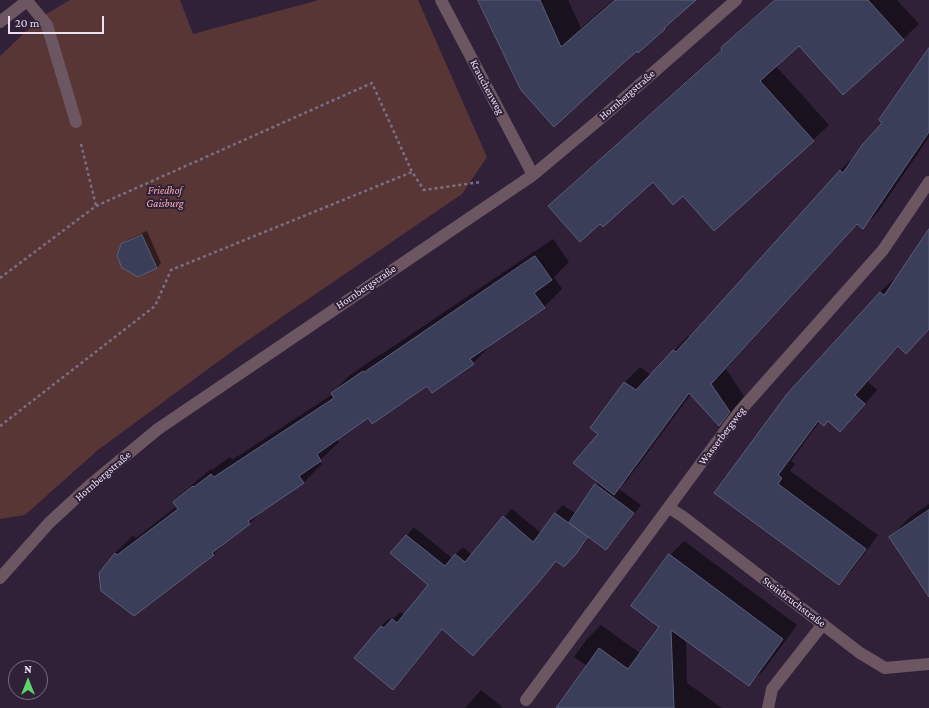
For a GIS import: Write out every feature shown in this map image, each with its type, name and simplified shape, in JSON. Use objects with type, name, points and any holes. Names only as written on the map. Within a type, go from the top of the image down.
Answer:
[{"type":"street","points":[[0,22],[27,0],[47,25],[76,122]]},
{"type":"street","name":"Krauchenweg","points":[[441,0],[533,175]]},
{"type":"street","name":"Hornbergstraße","points":[[0,578],[49,523],[89,486],[158,429],[533,175],[606,114],[736,0]]},
{"type":"street","name":"Wasserbergweg","points":[[526,700],[739,412],[883,250],[929,182]]},
{"type":"street","name":"Steinbruchstraße","points":[[669,508],[682,516],[860,653],[886,668],[929,664]]},
{"type":"street","points":[[768,708],[772,688],[823,624]]},
{"type":"path","points":[[0,278],[96,206],[372,83],[412,172],[424,190],[486,181]]},
{"type":"path","points":[[76,122],[96,206]]},
{"type":"path","points":[[0,426],[155,306],[171,270],[412,172]]},
{"type":"green space","name":"Friedhof Gaisburg","points":[[70,0],[180,0],[193,34],[319,0],[418,0],[487,157],[462,194],[238,347],[98,450],[25,515],[0,519],[0,56],[41,17]]},
{"type":"building","points":[[478,0],[540,0],[561,47],[615,0],[696,0],[638,53],[637,51],[621,65],[554,127],[521,90]]},
{"type":"building","points":[[775,0],[868,0],[904,40],[843,95],[799,46],[760,81],[814,141],[714,231],[683,196],[673,205],[653,182],[603,227],[600,224],[580,242],[548,206],[722,50],[721,48]]},
{"type":"building","points":[[929,48],[929,132],[863,229],[857,224],[711,384],[730,412],[719,426],[689,393],[614,495],[573,463],[598,434],[590,428],[624,382],[636,390],[673,350],[676,352],[840,170],[843,173],[862,145],[882,123],[879,120]]},
{"type":"building","points":[[929,229],[929,329],[906,354],[898,346],[855,395],[865,404],[840,432],[828,421],[824,426],[818,421],[778,475],[782,478],[778,484],[866,549],[839,585],[714,493],[787,394],[880,292],[884,295]]},
{"type":"building","points":[[142,235],[157,268],[138,277],[122,268],[117,256],[121,244]]},
{"type":"building","points":[[535,256],[552,280],[534,293],[545,308],[470,359],[474,364],[432,393],[427,386],[372,424],[368,418],[317,454],[321,461],[299,476],[304,483],[248,521],[250,524],[212,553],[214,555],[134,616],[101,591],[99,573],[115,553],[117,555],[178,509],[173,502],[193,486],[194,487],[211,474],[214,477],[334,398],[331,393]]},
{"type":"building","points":[[595,484],[634,513],[606,550],[569,523]]},
{"type":"building","points":[[929,510],[929,597],[889,537]]},
{"type":"building","points":[[555,513],[588,537],[576,554],[564,567],[556,561],[473,656],[442,629],[393,690],[354,658],[381,626],[384,628],[392,619],[397,623],[428,585],[390,553],[406,535],[445,566],[455,554],[465,562],[503,516],[533,542]]},
{"type":"building","points":[[669,554],[783,639],[749,686],[671,630],[674,708],[556,708],[599,648],[628,669],[659,627],[631,606]]}]
